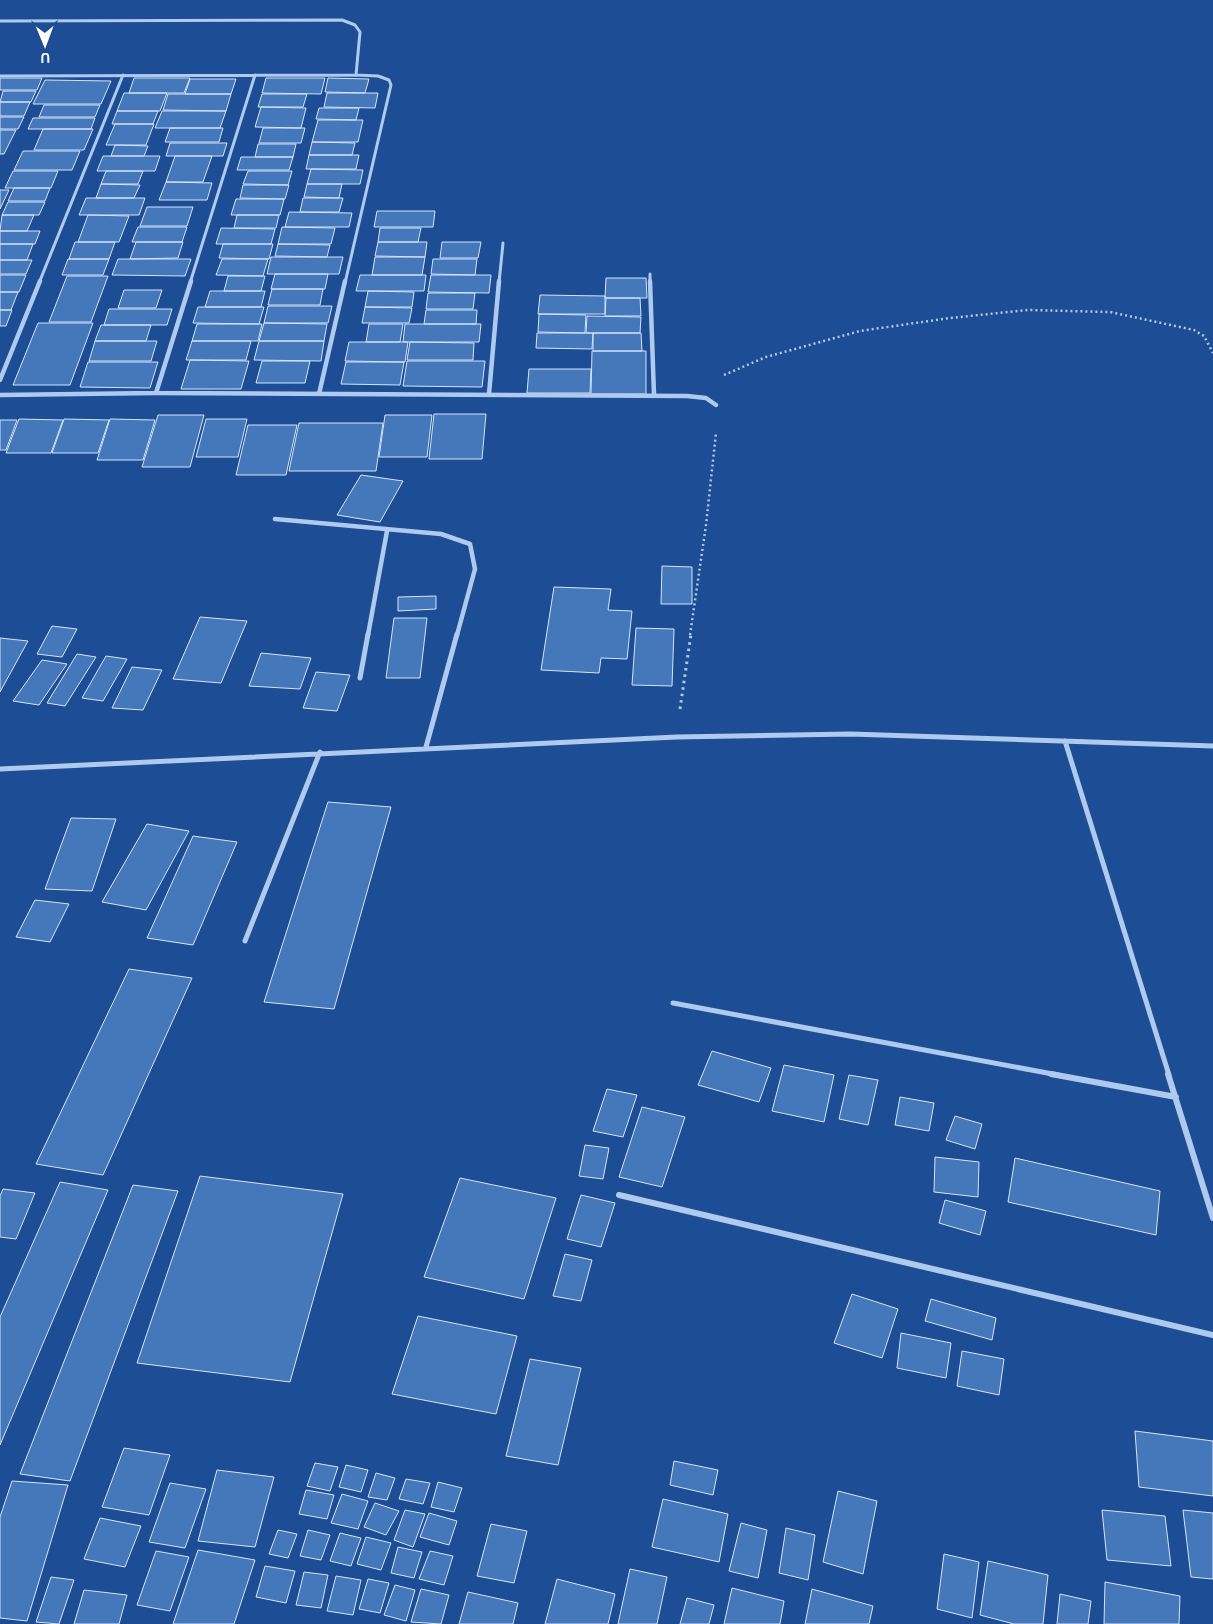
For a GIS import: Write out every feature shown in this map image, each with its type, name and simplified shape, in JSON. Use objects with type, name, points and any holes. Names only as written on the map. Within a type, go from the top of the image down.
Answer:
[{"type":"street","points":[[0,21],[342,20],[356,25],[360,32],[356,75]]},
{"type":"street","points":[[0,380],[123,75]]},
{"type":"street","points":[[156,393],[255,75]]},
{"type":"street","points":[[0,76],[356,75],[378,76],[389,80],[391,85],[318,394]]},
{"type":"street","points":[[489,394],[503,243]]},
{"type":"street","points":[[650,274],[654,395]]},
{"type":"street","points":[[0,394],[654,395],[706,398],[716,405]]},
{"type":"street","points":[[275,519],[387,531],[441,534],[470,544],[475,568],[426,748]]},
{"type":"street","points":[[360,678],[387,531]]},
{"type":"street","points":[[0,769],[320,752],[677,737],[851,734],[1213,746]]},
{"type":"street","points":[[1065,741],[1213,1218]]},
{"type":"street","points":[[245,941],[320,752]]},
{"type":"street","points":[[673,1003],[1176,1097]]},
{"type":"street","points":[[619,1195],[1213,1334]]},
{"type":"path","points":[[687,396],[707,382],[766,357],[860,331],[950,318],[1028,310],[1110,312],[1194,330],[1204,336],[1213,354]]},
{"type":"path","points":[[677,737],[706,526],[718,412],[716,405]]},
{"type":"building","points":[[0,78],[42,78],[37,90],[0,90]]},
{"type":"building","points":[[134,78],[190,78],[184,93],[129,93]]},
{"type":"building","points":[[266,78],[325,78],[321,94],[262,93]]},
{"type":"building","points":[[328,78],[369,79],[365,93],[325,92]]},
{"type":"building","points":[[190,79],[236,79],[231,94],[185,94]]},
{"type":"building","points":[[45,80],[111,81],[101,104],[33,104]]},
{"type":"building","points":[[3,91],[36,91],[31,102],[0,102]]},
{"type":"building","points":[[124,93],[167,93],[160,111],[117,111]]},
{"type":"building","points":[[327,93],[378,93],[375,108],[324,107]]},
{"type":"building","points":[[168,94],[231,94],[226,111],[163,110]]},
{"type":"building","points":[[262,94],[307,94],[303,107],[258,107]]},
{"type":"building","points":[[0,102],[30,102],[24,116],[0,116]]},
{"type":"building","points":[[44,105],[100,105],[95,117],[39,117]]},
{"type":"building","points":[[261,107],[306,108],[301,128],[255,127]]},
{"type":"building","points":[[319,108],[359,108],[356,120],[316,119]]},
{"type":"building","points":[[117,111],[158,111],[153,124],[112,124]]},
{"type":"building","points":[[162,111],[226,111],[220,128],[155,128]]},
{"type":"building","points":[[0,117],[24,117],[18,129],[0,129]]},
{"type":"building","points":[[33,118],[95,118],[91,129],[28,129]]},
{"type":"building","points":[[318,120],[363,120],[358,142],[312,142]]},
{"type":"building","points":[[115,124],[154,124],[146,145],[106,145]]},
{"type":"building","points":[[170,128],[223,128],[219,142],[165,142]]},
{"type":"building","points":[[263,128],[305,128],[301,143],[259,143]]},
{"type":"building","points":[[43,129],[93,129],[84,150],[34,150]]},
{"type":"building","points":[[0,130],[16,130],[4,154],[0,154]]},
{"type":"building","points":[[312,142],[355,143],[352,155],[309,155]]},
{"type":"building","points":[[170,143],[227,143],[223,156],[166,156]]},
{"type":"building","points":[[258,144],[296,144],[293,157],[255,157]]},
{"type":"building","points":[[115,145],[148,146],[144,156],[111,156]]},
{"type":"building","points":[[23,151],[80,151],[72,170],[14,170]]},
{"type":"building","points":[[309,155],[359,155],[356,169],[306,169]]},
{"type":"building","points":[[103,156],[160,156],[155,171],[97,171]]},
{"type":"building","points":[[175,156],[212,156],[203,182],[166,182]]},
{"type":"building","points":[[241,157],[293,157],[289,170],[237,170]]},
{"type":"building","points":[[311,169],[363,170],[360,184],[307,184]]},
{"type":"building","points":[[13,171],[58,171],[51,188],[5,188]]},
{"type":"building","points":[[106,171],[143,171],[138,184],[101,184]]},
{"type":"building","points":[[248,171],[292,171],[288,185],[243,184]]},
{"type":"building","points":[[166,182],[212,183],[207,200],[159,200]]},
{"type":"building","points":[[101,184],[140,185],[134,198],[96,198]]},
{"type":"building","points":[[307,184],[342,184],[339,198],[304,197]]},
{"type":"building","points":[[243,185],[289,185],[285,199],[240,198]]},
{"type":"building","points":[[14,188],[50,188],[45,201],[8,201]]},
{"type":"building","points":[[0,190],[9,190],[0,209]]},
{"type":"building","points":[[86,198],[145,198],[139,215],[79,215]]},
{"type":"building","points":[[303,198],[343,198],[339,212],[300,212]]},
{"type":"building","points":[[236,199],[284,199],[280,215],[231,215]]},
{"type":"building","points":[[8,202],[45,202],[39,215],[2,215]]},
{"type":"building","points":[[147,207],[193,207],[187,226],[140,226]]},
{"type":"building","points":[[377,211],[435,211],[433,227],[374,227]]},
{"type":"building","points":[[289,212],[352,213],[349,227],[285,227]]},
{"type":"building","points":[[2,215],[34,215],[27,231],[0,231]]},
{"type":"building","points":[[88,215],[129,216],[119,242],[78,242]]},
{"type":"building","points":[[237,215],[279,215],[276,228],[234,228]]},
{"type":"building","points":[[138,227],[187,227],[182,242],[132,242]]},
{"type":"building","points":[[282,227],[335,228],[331,244],[278,244]]},
{"type":"building","points":[[221,228],[275,229],[271,244],[216,244]]},
{"type":"building","points":[[380,228],[421,228],[418,242],[378,242]]},
{"type":"building","points":[[0,231],[40,231],[35,244],[0,244]]},
{"type":"building","points":[[75,242],[115,242],[109,259],[69,259]]},
{"type":"building","points":[[136,242],[183,242],[178,258],[130,259]]},
{"type":"building","points":[[378,242],[427,242],[425,257],[375,256]]},
{"type":"building","points":[[442,242],[481,242],[478,258],[440,258]]},
{"type":"building","points":[[0,244],[33,244],[27,260],[0,260]]},
{"type":"building","points":[[223,244],[273,244],[269,259],[219,258]]},
{"type":"building","points":[[278,244],[330,245],[327,257],[275,256]]},
{"type":"building","points":[[271,257],[343,257],[339,274],[267,274]]},
{"type":"building","points":[[375,257],[425,257],[422,275],[372,275]]},
{"type":"building","points":[[68,259],[109,259],[103,275],[62,275]]},
{"type":"building","points":[[118,259],[191,259],[185,276],[112,275]]},
{"type":"building","points":[[222,259],[268,259],[263,276],[216,275]]},
{"type":"building","points":[[433,259],[477,259],[475,275],[431,274]]},
{"type":"building","points":[[0,260],[32,260],[26,274],[0,274]]},
{"type":"building","points":[[275,274],[328,274],[325,289],[271,289]]},
{"type":"building","points":[[0,275],[26,275],[19,292],[0,292]]},
{"type":"building","points":[[360,275],[426,275],[424,291],[356,291]]},
{"type":"building","points":[[431,275],[491,275],[489,293],[428,292]]},
{"type":"building","points":[[67,276],[108,276],[91,322],[49,322]]},
{"type":"building","points":[[228,276],[265,276],[261,291],[224,291]]},
{"type":"building","points":[[606,278],[646,278],[647,298],[605,298]]},
{"type":"building","points":[[272,289],[323,289],[320,305],[268,305]]},
{"type":"building","points":[[124,290],[162,290],[156,308],[118,308]]},
{"type":"building","points":[[210,291],[265,291],[261,307],[205,307]]},
{"type":"building","points":[[368,291],[414,292],[412,307],[365,307]]},
{"type":"building","points":[[0,292],[18,292],[11,310],[0,310]]},
{"type":"building","points":[[428,293],[475,293],[473,309],[426,309]]},
{"type":"building","points":[[540,295],[605,296],[605,314],[538,314]]},
{"type":"building","points":[[606,298],[640,298],[641,316],[605,316]]},
{"type":"building","points":[[268,306],[332,306],[328,323],[264,323]]},
{"type":"building","points":[[198,307],[264,307],[259,324],[193,323]]},
{"type":"building","points":[[365,307],[412,308],[409,323],[362,323]]},
{"type":"building","points":[[109,309],[172,309],[167,325],[104,325]]},
{"type":"building","points":[[0,310],[12,310],[6,326],[0,326]]},
{"type":"building","points":[[426,310],[477,310],[476,324],[424,324]]},
{"type":"building","points":[[539,314],[586,315],[585,333],[538,332]]},
{"type":"building","points":[[587,316],[641,317],[640,333],[586,333]]},
{"type":"building","points":[[38,323],[93,323],[70,385],[13,385]]},
{"type":"building","points":[[264,323],[327,324],[324,341],[259,341]]},
{"type":"building","points":[[197,324],[262,324],[258,341],[192,341]]},
{"type":"building","points":[[369,324],[403,324],[400,342],[366,342]]},
{"type":"building","points":[[405,324],[481,324],[479,342],[403,342]]},
{"type":"building","points":[[101,325],[151,325],[146,341],[95,341]]},
{"type":"building","points":[[537,333],[593,333],[592,349],[536,348]]},
{"type":"building","points":[[593,333],[641,333],[642,351],[593,351]]},
{"type":"building","points":[[95,341],[157,341],[151,361],[89,361]]},
{"type":"building","points":[[192,341],[251,341],[246,360],[186,360]]},
{"type":"building","points":[[259,341],[324,341],[321,361],[254,360]]},
{"type":"building","points":[[349,342],[408,342],[405,362],[345,361]]},
{"type":"building","points":[[410,342],[474,343],[473,360],[407,360]]},
{"type":"building","points":[[592,351],[646,351],[646,394],[591,394]]},
{"type":"building","points":[[190,360],[249,361],[241,389],[181,389]]},
{"type":"building","points":[[262,361],[310,361],[305,383],[256,383]]},
{"type":"building","points":[[407,361],[485,361],[482,387],[403,386]]},
{"type":"building","points":[[88,362],[158,362],[150,388],[80,387]]},
{"type":"building","points":[[346,362],[404,362],[400,385],[341,384]]},
{"type":"building","points":[[529,369],[591,369],[590,393],[527,393]]},
{"type":"building","points":[[434,414],[486,414],[482,459],[429,459]]},
{"type":"building","points":[[158,415],[204,415],[190,467],[142,467]]},
{"type":"building","points":[[385,415],[432,415],[427,457],[379,457]]},
{"type":"building","points":[[19,419],[63,420],[51,453],[6,453]]},
{"type":"building","points":[[64,419],[109,420],[98,453],[52,453]]},
{"type":"building","points":[[110,419],[155,420],[143,460],[97,460]]},
{"type":"building","points":[[206,419],[247,419],[238,457],[196,457]]},
{"type":"building","points":[[0,420],[17,420],[6,450],[0,450]]},
{"type":"building","points":[[299,423],[383,423],[376,471],[289,471]]},
{"type":"building","points":[[248,425],[297,425],[286,475],[236,475]]},
{"type":"building","points":[[361,475],[403,481],[380,522],[337,515]]},
{"type":"building","points":[[662,566],[692,567],[692,604],[661,604]]},
{"type":"building","points":[[554,587],[611,589],[608,610],[632,611],[627,659],[601,658],[599,673],[541,670]]},
{"type":"building","points":[[436,596],[436,609],[398,611],[398,597]]},
{"type":"building","points":[[200,617],[247,621],[221,683],[173,679]]},
{"type":"building","points":[[394,618],[427,618],[420,678],[386,678]]},
{"type":"building","points":[[52,626],[77,629],[62,657],[37,654]]},
{"type":"building","points":[[636,628],[674,629],[672,686],[632,685]]},
{"type":"building","points":[[0,638],[28,641],[0,692]]},
{"type":"building","points":[[261,653],[311,658],[300,689],[249,686]]},
{"type":"building","points":[[77,654],[96,657],[65,706],[47,703]]},
{"type":"building","points":[[106,656],[127,659],[103,701],[82,698]]},
{"type":"building","points":[[42,660],[67,664],[39,705],[13,701]]},
{"type":"building","points":[[132,667],[162,670],[143,710],[112,708]]},
{"type":"building","points":[[316,672],[350,675],[337,711],[303,708]]},
{"type":"building","points":[[328,802],[391,807],[334,1009],[264,1002]]},
{"type":"building","points":[[71,818],[116,819],[92,891],[45,889]]},
{"type":"building","points":[[147,824],[189,831],[146,910],[102,902]]},
{"type":"building","points":[[193,836],[237,842],[193,945],[147,938]]},
{"type":"building","points":[[35,900],[69,904],[50,942],[16,937]]},
{"type":"building","points":[[129,969],[192,978],[103,1175],[36,1164]]},
{"type":"building","points":[[712,1051],[771,1068],[759,1102],[698,1085]]},
{"type":"building","points":[[784,1065],[834,1075],[824,1122],[772,1111]]},
{"type":"building","points":[[849,1075],[878,1080],[868,1125],[839,1119]]},
{"type":"building","points":[[607,1089],[637,1095],[623,1137],[593,1131]]},
{"type":"building","points":[[900,1097],[934,1103],[929,1131],[895,1125]]},
{"type":"building","points":[[642,1107],[685,1117],[662,1187],[619,1177]]},
{"type":"building","points":[[955,1116],[982,1124],[975,1149],[946,1140]]},
{"type":"building","points":[[585,1145],[609,1148],[603,1179],[579,1176]]},
{"type":"building","points":[[935,1157],[979,1162],[978,1197],[934,1192]]},
{"type":"building","points":[[1015,1158],[1160,1191],[1156,1235],[1008,1202]]},
{"type":"building","points":[[200,1176],[343,1194],[290,1382],[137,1363]]},
{"type":"building","points":[[460,1178],[556,1198],[524,1299],[424,1277]]},
{"type":"building","points":[[60,1182],[108,1190],[0,1445],[0,1317]]},
{"type":"building","points":[[133,1185],[178,1191],[70,1481],[20,1474]]},
{"type":"building","points":[[3,1189],[35,1193],[16,1239],[0,1237],[0,1196]]},
{"type":"building","points":[[581,1195],[615,1203],[601,1247],[567,1239]]},
{"type":"building","points":[[945,1200],[986,1211],[980,1235],[939,1223]]},
{"type":"building","points":[[565,1254],[592,1260],[581,1301],[553,1296]]},
{"type":"building","points":[[852,1294],[898,1309],[882,1358],[834,1343]]},
{"type":"building","points":[[931,1299],[996,1318],[992,1340],[925,1321]]},
{"type":"building","points":[[418,1316],[517,1336],[496,1414],[392,1394]]},
{"type":"building","points":[[901,1333],[951,1343],[946,1378],[897,1368]]},
{"type":"building","points":[[962,1351],[1004,1359],[999,1395],[957,1386]]},
{"type":"building","points":[[530,1359],[581,1368],[558,1465],[506,1456]]},
{"type":"building","points":[[1135,1431],[1213,1441],[1213,1496],[1139,1487]]},
{"type":"building","points":[[124,1448],[170,1455],[149,1515],[102,1507]]},
{"type":"building","points":[[674,1461],[718,1470],[713,1495],[670,1485]]},
{"type":"building","points":[[315,1463],[338,1467],[330,1491],[307,1486]]},
{"type":"building","points":[[346,1465],[368,1470],[361,1492],[339,1487]]},
{"type":"building","points":[[217,1470],[274,1477],[255,1547],[198,1541]]},
{"type":"building","points":[[376,1473],[395,1478],[387,1500],[368,1497]]},
{"type":"building","points":[[406,1479],[430,1483],[423,1504],[399,1499]]},
{"type":"building","points":[[12,1481],[68,1485],[27,1621],[0,1618],[0,1517]]},
{"type":"building","points":[[438,1482],[462,1488],[454,1512],[431,1507]]},
{"type":"building","points":[[170,1483],[206,1489],[185,1548],[149,1542]]},
{"type":"building","points":[[306,1490],[334,1495],[327,1519],[299,1514]]},
{"type":"building","points":[[838,1491],[877,1501],[863,1574],[823,1562]]},
{"type":"building","points":[[342,1494],[368,1501],[358,1529],[331,1523]]},
{"type":"building","points":[[663,1499],[728,1514],[719,1562],[652,1547]]},
{"type":"building","points":[[375,1503],[399,1511],[386,1535],[364,1527]]},
{"type":"building","points":[[405,1510],[425,1514],[413,1547],[394,1540]]},
{"type":"building","points":[[1102,1510],[1165,1516],[1171,1566],[1107,1560]]},
{"type":"building","points":[[1183,1510],[1213,1513],[1213,1579],[1191,1577]]},
{"type":"building","points":[[429,1513],[457,1521],[449,1545],[420,1537]]},
{"type":"building","points":[[100,1518],[141,1526],[125,1567],[84,1559]]},
{"type":"building","points":[[741,1523],[767,1530],[758,1578],[729,1571]]},
{"type":"building","points":[[491,1524],[527,1531],[514,1583],[477,1576]]},
{"type":"building","points":[[786,1528],[815,1535],[808,1580],[779,1573]]},
{"type":"building","points":[[278,1530],[297,1534],[288,1558],[269,1554]]},
{"type":"building","points":[[308,1530],[330,1535],[321,1560],[300,1556]]},
{"type":"building","points":[[340,1533],[361,1538],[351,1566],[330,1561]]},
{"type":"building","points":[[366,1537],[391,1543],[381,1570],[357,1564]]},
{"type":"building","points":[[398,1547],[422,1552],[414,1578],[391,1573]]},
{"type":"building","points":[[198,1550],[255,1560],[234,1624],[173,1624]]},
{"type":"building","points":[[156,1551],[189,1557],[170,1611],[137,1605]]},
{"type":"building","points":[[430,1551],[453,1556],[444,1585],[419,1579]]},
{"type":"building","points":[[944,1554],[979,1562],[972,1618],[937,1609]]},
{"type":"building","points":[[988,1561],[1048,1575],[1043,1624],[1014,1624],[980,1615]]},
{"type":"building","points":[[265,1566],[295,1571],[286,1603],[256,1597]]},
{"type":"building","points":[[630,1569],[667,1577],[657,1624],[618,1624]]},
{"type":"building","points":[[304,1572],[328,1575],[321,1608],[296,1605]]},
{"type":"building","points":[[336,1576],[361,1580],[353,1615],[327,1611]]},
{"type":"building","points":[[51,1577],[74,1580],[59,1624],[36,1622]]},
{"type":"building","points":[[368,1579],[389,1583],[380,1613],[359,1609]]},
{"type":"building","points":[[557,1579],[615,1594],[608,1624],[545,1624]]},
{"type":"building","points":[[1105,1582],[1180,1596],[1179,1624],[1104,1624]]},
{"type":"building","points":[[395,1585],[415,1590],[406,1621],[384,1615]]},
{"type":"building","points":[[732,1588],[784,1601],[780,1624],[724,1624]]},
{"type":"building","points":[[421,1589],[449,1595],[441,1624],[411,1622]]},
{"type":"building","points":[[812,1589],[873,1606],[869,1624],[805,1624]]},
{"type":"building","points":[[84,1590],[127,1595],[119,1624],[74,1624]]},
{"type":"building","points":[[468,1592],[518,1603],[513,1624],[459,1624]]},
{"type":"building","points":[[1060,1594],[1091,1601],[1088,1624],[1057,1624]]},
{"type":"building","points":[[687,1598],[714,1605],[709,1624],[680,1624]]}]
